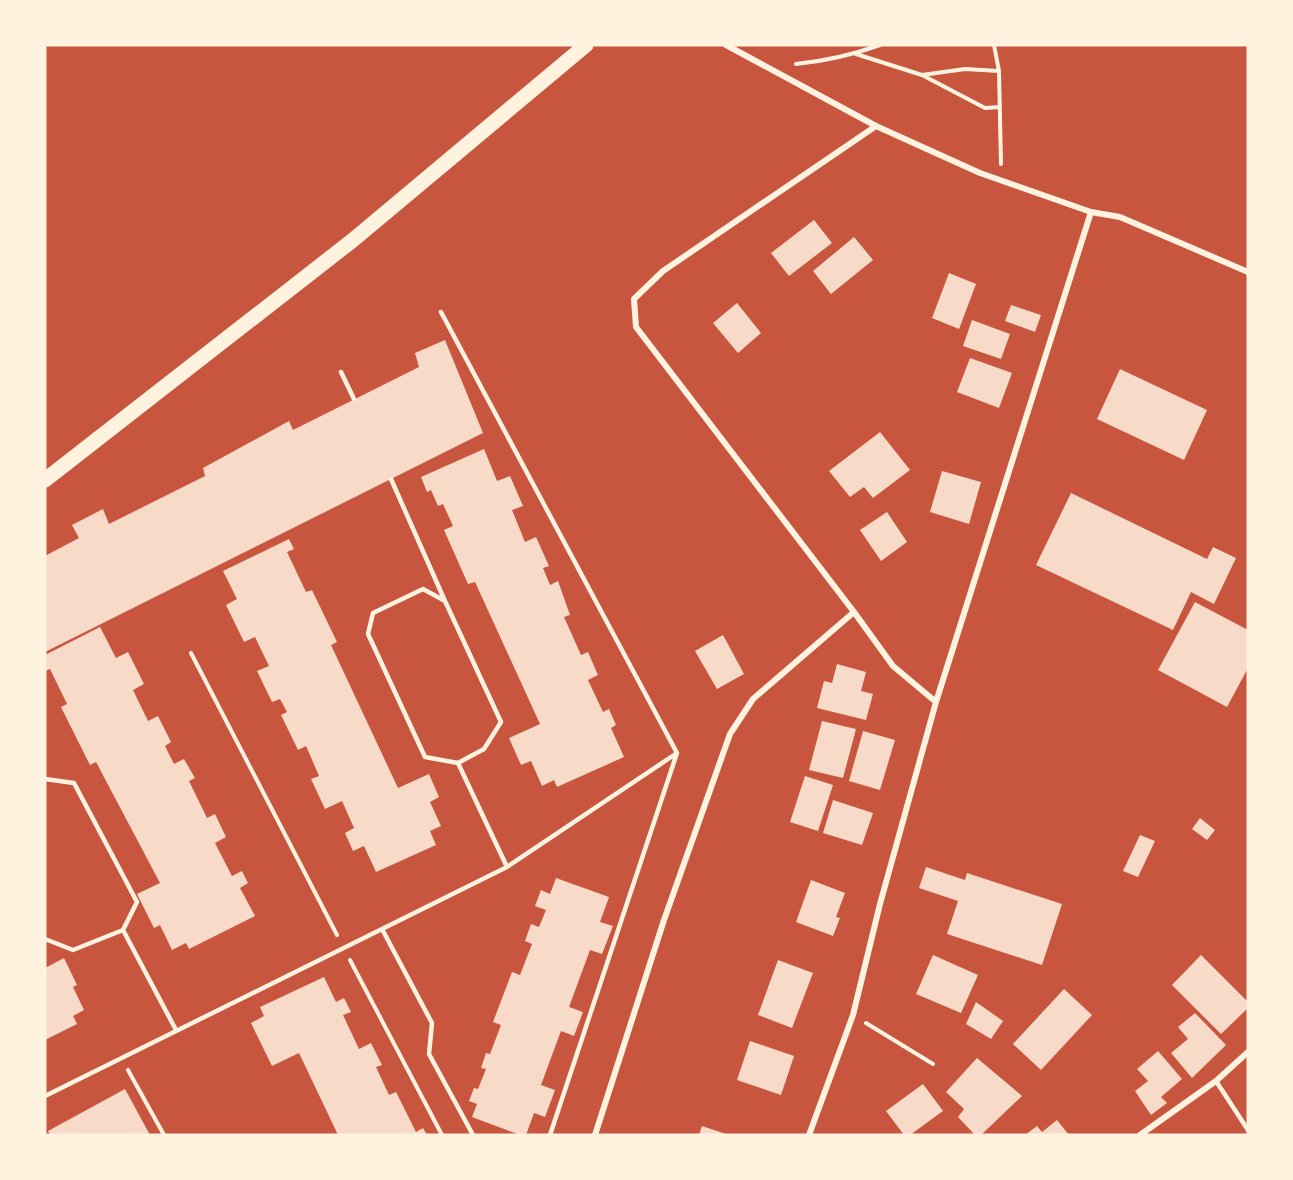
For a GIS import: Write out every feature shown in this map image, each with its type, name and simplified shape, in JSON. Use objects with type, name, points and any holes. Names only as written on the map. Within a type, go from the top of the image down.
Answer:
[{"type":"main road","points":[[45,480],[353,240],[586,45]]},
{"type":"street","points":[[726,45],[876,126],[980,173],[1091,212],[1120,218],[1248,272]]},
{"type":"street","points":[[876,126],[663,271],[634,299],[636,327],[893,666],[936,702]]},
{"type":"street","points":[[809,1135],[853,1015],[880,904],[936,702],[1091,212]]},
{"type":"street","points":[[595,1135],[664,920],[730,734],[753,699],[854,612]]},
{"type":"street","points":[[1140,1135],[1216,1081],[1248,1052]]},
{"type":"lane","points":[[441,312],[677,753],[550,1135]]},
{"type":"lane","points":[[341,372],[354,399]]},
{"type":"lane","points":[[391,479],[501,722],[484,749],[458,763],[425,758],[368,634],[373,613],[423,589],[445,602]]},
{"type":"lane","points":[[45,1096],[507,867],[677,753]]},
{"type":"lane","points":[[458,763],[507,867]]},
{"type":"lane","points":[[45,779],[74,783],[137,902],[123,930],[73,950],[45,939]]},
{"type":"lane","points":[[382,929],[432,1023],[429,1054],[473,1135]]},
{"type":"lane","points":[[123,930],[176,1030]]},
{"type":"lane","points":[[1216,1081],[1248,1130]]},
{"type":"path","points":[[766,66],[821,62],[856,54],[880,45]]},
{"type":"path","points":[[994,45],[999,71],[1002,180]]},
{"type":"path","points":[[856,54],[922,75],[985,108],[1000,107]]},
{"type":"path","points":[[922,75],[965,69],[999,71]]},
{"type":"path","points":[[191,653],[442,1135]]},
{"type":"path","points":[[853,1015],[933,1064]]},
{"type":"path","points":[[122,1057],[164,1135]]},
{"type":"building","points":[[814,220],[832,243],[789,276],[771,253]]},
{"type":"building","points":[[854,237],[873,260],[831,294],[813,271]]},
{"type":"building","points":[[949,273],[976,284],[959,329],[932,318]]},
{"type":"building","points":[[737,303],[761,333],[738,353],[713,323]]},
{"type":"building","points":[[1011,305],[1041,315],[1035,332],[1005,321]]},
{"type":"building","points":[[972,320],[1010,334],[1001,359],[963,346]]},
{"type":"building","points":[[445,340],[483,433],[45,652],[45,556],[79,538],[72,525],[103,509],[109,524],[205,476],[203,468],[289,421],[293,430],[419,367],[415,353]]},
{"type":"building","points":[[970,358],[1012,373],[999,408],[957,392]]},
{"type":"building","points":[[1120,369],[1207,410],[1184,460],[1097,419]]},
{"type":"building","points":[[880,432],[910,470],[873,498],[864,487],[850,497],[829,471]]},
{"type":"building","points":[[484,449],[497,481],[510,476],[523,506],[512,510],[525,542],[536,537],[549,566],[543,568],[550,585],[558,581],[570,615],[564,617],[581,655],[588,652],[598,675],[588,680],[603,712],[609,709],[616,725],[611,728],[624,757],[557,787],[554,780],[542,786],[531,761],[521,765],[509,738],[540,724],[475,582],[468,584],[444,530],[453,526],[443,504],[438,506],[431,490],[427,492],[421,477]]},
{"type":"building","points":[[942,471],[981,482],[969,524],[930,512]]},
{"type":"building","points":[[1071,493],[1207,559],[1213,547],[1236,558],[1214,604],[1191,592],[1173,630],[1036,565]]},
{"type":"building","points":[[887,512],[907,542],[881,561],[860,530]]},
{"type":"building","points":[[289,539],[294,549],[287,552],[306,592],[312,590],[337,642],[331,645],[398,788],[429,774],[439,797],[430,802],[441,826],[430,831],[436,845],[376,872],[364,846],[353,851],[345,833],[354,828],[342,801],[325,809],[311,779],[319,776],[306,746],[298,750],[281,715],[287,712],[280,699],[272,702],[257,671],[269,666],[255,637],[244,642],[226,605],[237,599],[223,571]]},
{"type":"building","points":[[1195,602],[1248,630],[1248,668],[1227,707],[1158,670]]},
{"type":"building","points":[[100,627],[116,658],[128,652],[144,684],[133,690],[148,721],[158,716],[171,742],[165,746],[174,764],[184,759],[195,778],[189,781],[207,818],[215,814],[226,837],[215,843],[232,876],[242,871],[248,883],[240,888],[255,916],[189,949],[186,943],[172,950],[160,925],[154,928],[137,894],[160,883],[96,762],[90,765],[61,707],[67,704],[50,669],[45,671],[45,655]]},
{"type":"building","points":[[723,635],[744,674],[717,689],[695,651]]},
{"type":"building","points":[[837,664],[866,672],[861,691],[873,694],[866,720],[817,708],[824,681],[832,683]]},
{"type":"building","points":[[822,721],[856,729],[843,778],[809,770]]},
{"type":"building","points":[[863,731],[895,740],[880,790],[849,781]]},
{"type":"building","points":[[805,776],[833,785],[818,831],[790,822]]},
{"type":"building","points":[[833,800],[873,813],[862,845],[823,833]]},
{"type":"building","points":[[1200,818],[1215,830],[1207,840],[1192,829]]},
{"type":"building","points":[[1140,835],[1155,841],[1138,877],[1123,871]]},
{"type":"building","points":[[926,867],[965,880],[967,873],[1062,904],[1042,965],[947,934],[958,901],[919,888]]},
{"type":"building","points":[[556,878],[609,897],[600,922],[613,926],[602,954],[590,950],[569,1007],[583,1012],[574,1036],[561,1031],[541,1085],[555,1090],[545,1117],[534,1113],[526,1135],[520,1135],[472,1117],[477,1104],[469,1101],[474,1088],[478,1089],[486,1069],[481,1068],[486,1053],[490,1054],[501,1025],[493,1022],[512,972],[520,975],[532,944],[525,941],[531,924],[539,927],[546,910],[535,906],[541,890],[550,894]]},
{"type":"building","points":[[811,880],[845,893],[836,917],[840,918],[833,936],[796,922]]},
{"type":"building","points":[[933,955],[978,975],[961,1013],[916,994]]},
{"type":"building","points":[[1201,955],[1248,1002],[1248,1008],[1221,1034],[1172,985]]},
{"type":"building","points":[[64,958],[77,985],[73,987],[84,1010],[73,1016],[77,1024],[45,1040],[45,968]]},
{"type":"building","points":[[778,960],[813,973],[792,1028],[758,1015]]},
{"type":"building","points":[[324,977],[336,1002],[344,998],[351,1012],[343,1015],[359,1049],[371,1043],[382,1065],[376,1067],[389,1095],[396,1092],[416,1132],[423,1128],[427,1135],[338,1135],[299,1053],[272,1066],[251,1023],[264,1016],[260,1007]]},
{"type":"building","points":[[1064,989],[1092,1015],[1041,1070],[1013,1044]]},
{"type":"building","points":[[976,1002],[1003,1021],[991,1039],[966,1024]]},
{"type":"building","points":[[1195,1013],[1226,1045],[1192,1078],[1171,1053],[1188,1039],[1178,1027]]},
{"type":"building","points":[[750,1041],[794,1056],[781,1095],[737,1080]]},
{"type":"building","points":[[1158,1051],[1182,1079],[1161,1097],[1167,1103],[1151,1115],[1135,1091],[1148,1081],[1137,1069]]},
{"type":"building","points":[[977,1058],[1022,1096],[981,1135],[975,1135],[958,1117],[964,1109],[946,1092]]},
{"type":"building","points":[[923,1084],[943,1111],[910,1135],[904,1135],[886,1111]]},
{"type":"building","points":[[125,1089],[150,1135],[50,1135],[48,1131]]},
{"type":"building","points":[[1057,1120],[1069,1135],[1025,1135],[1037,1126],[1042,1132]]},
{"type":"building","points":[[702,1126],[729,1135],[699,1135]]}]
